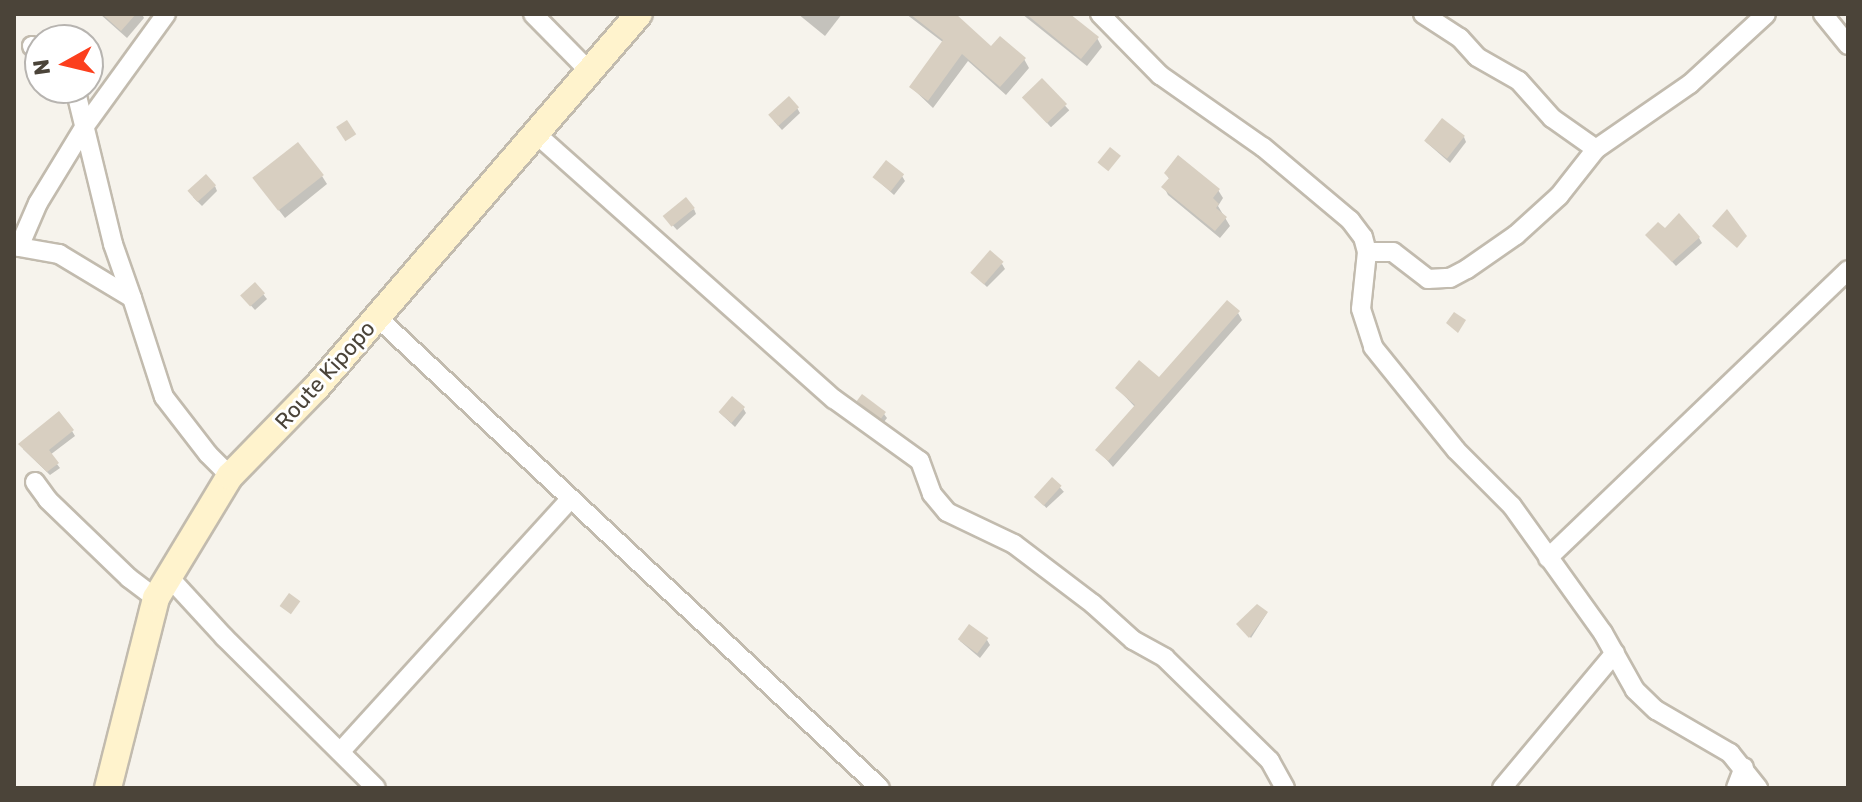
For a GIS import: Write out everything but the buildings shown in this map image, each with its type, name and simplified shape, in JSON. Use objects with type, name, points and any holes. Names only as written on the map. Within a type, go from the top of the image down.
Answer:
[{"type":"main road","name":"Route Kipopo","points":[[108,788],[162,587],[230,476],[316,388],[639,14]]},
{"type":"street","points":[[132,298],[59,254],[16,250],[38,203],[85,126],[166,14]]},
{"type":"street","points":[[533,14],[588,70]]},
{"type":"street","points":[[1100,14],[1160,75],[1263,147],[1350,220],[1363,237],[1367,252],[1361,309],[1373,347],[1456,450],[1512,506],[1615,653],[1625,675],[1644,700],[1673,721],[1715,742],[1744,767],[1758,788]]},
{"type":"street","points":[[1423,14],[1444,20],[1477,57],[1519,81],[1552,118],[1596,149]]},
{"type":"street","points":[[1367,252],[1393,252],[1428,279],[1450,278],[1516,235],[1567,187],[1596,149],[1690,84],[1766,14]]},
{"type":"street","points":[[1823,14],[1848,45]]},
{"type":"street","points":[[79,104],[113,244],[164,397],[208,454],[230,476]]},
{"type":"street","points":[[534,132],[834,399],[920,461],[932,494],[947,512],[1014,544],[1093,604],[1133,640],[1165,658],[1270,761],[1285,788]]},
{"type":"street","points":[[1548,558],[1848,270]]},
{"type":"street","points":[[377,317],[880,788]]},
{"type":"street","points":[[35,482],[48,500],[129,578],[162,587],[224,637],[341,751],[373,787]]},
{"type":"street","points":[[341,751],[570,499]]},
{"type":"street","points":[[1502,788],[1615,653]]},
{"type":"street","points":[[1736,788],[1744,767]]}]
